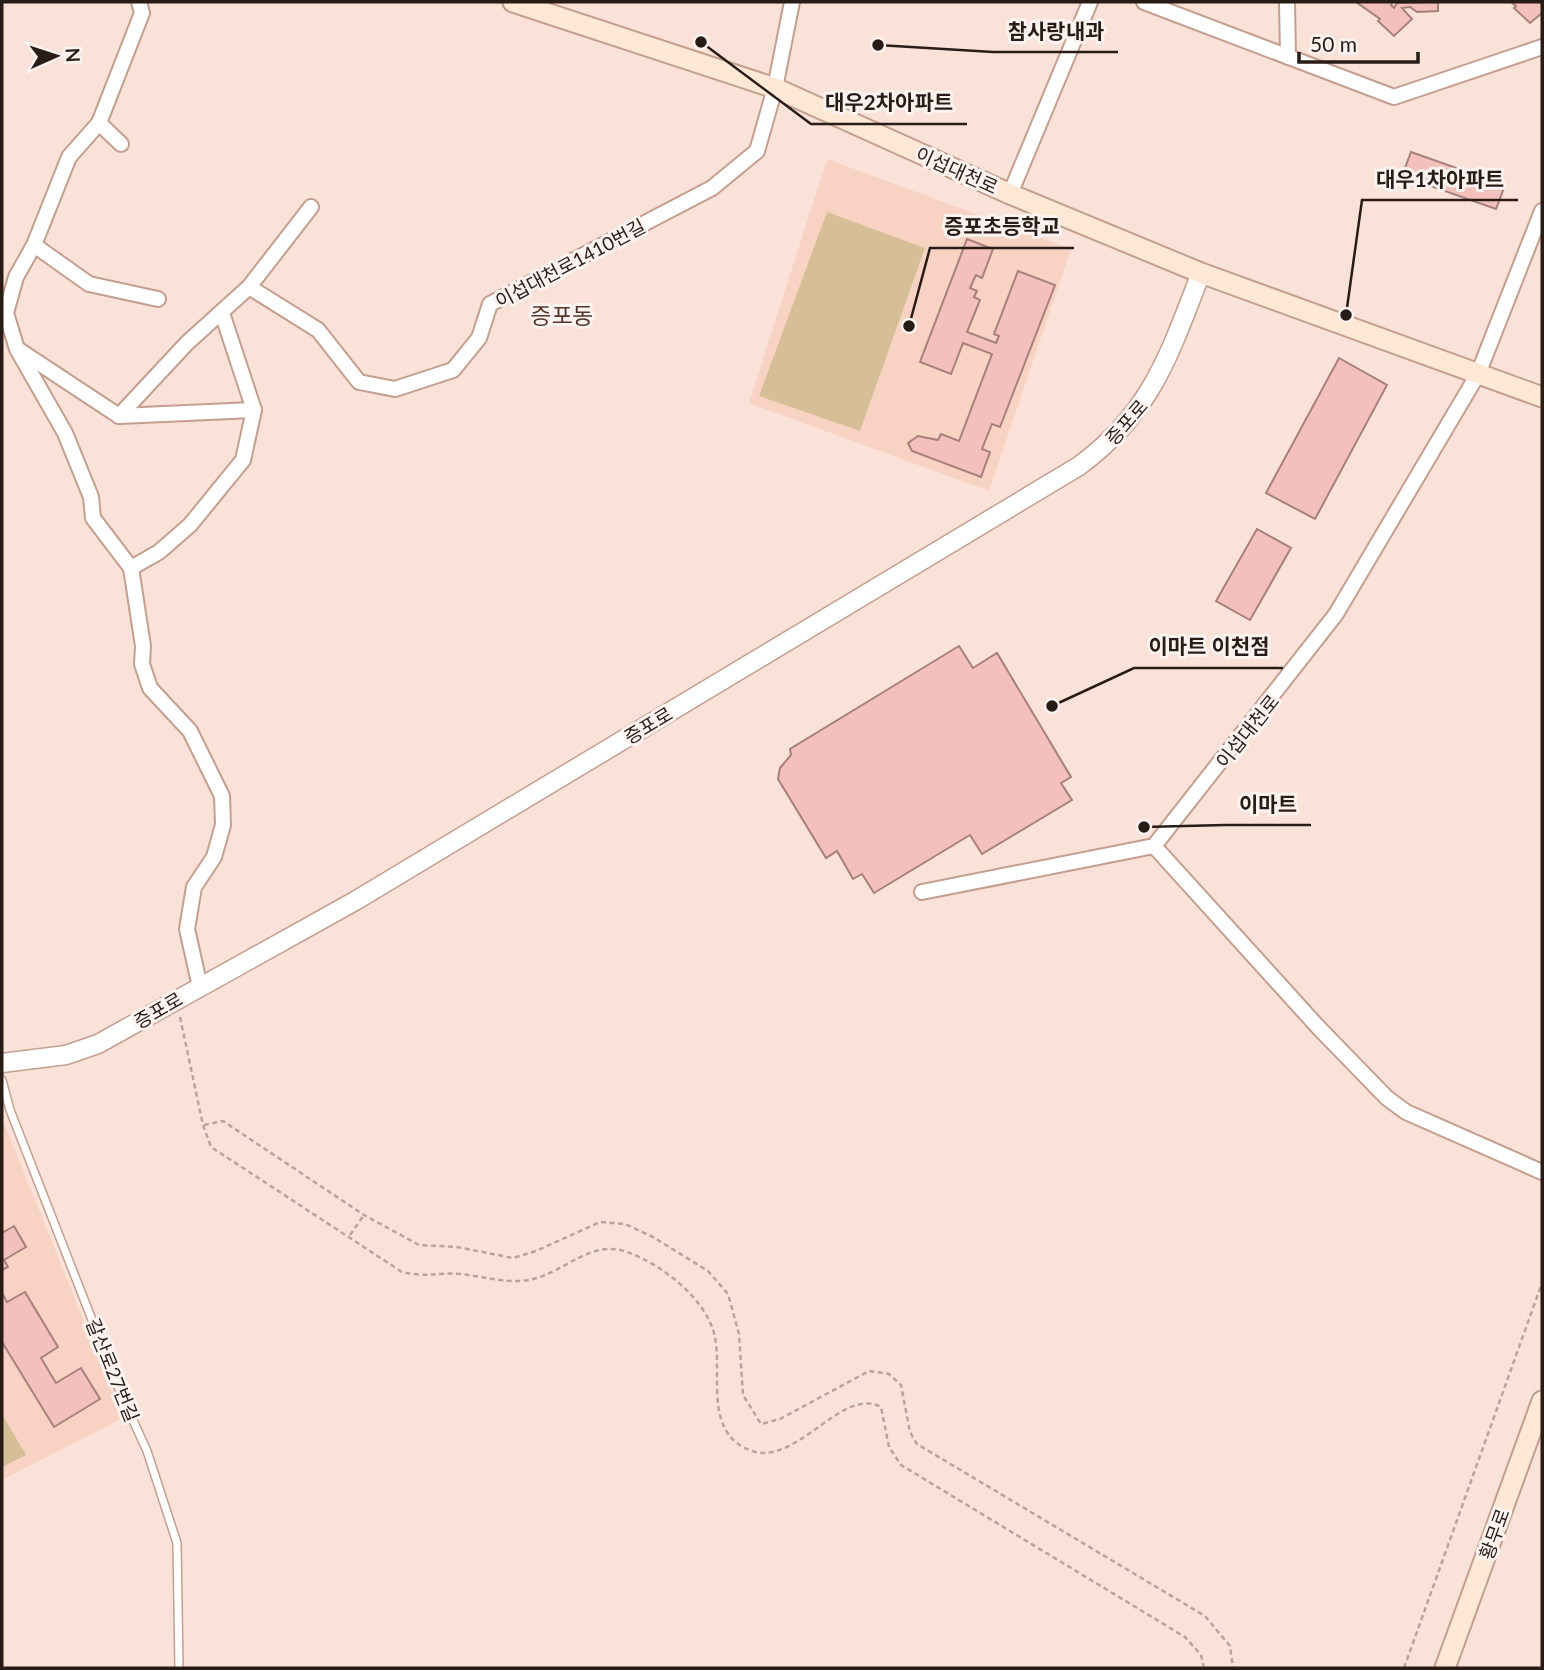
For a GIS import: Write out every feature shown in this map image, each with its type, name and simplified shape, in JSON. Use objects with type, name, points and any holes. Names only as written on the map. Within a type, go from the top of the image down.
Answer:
[{"type":"main road","name":"이섭대천로","points":[[513,2],[775,88],[1010,194],[1201,274],[1542,397]]},
{"type":"main road","name":"황무로","points":[[1445,1668],[1542,1401]]},
{"type":"street","points":[[139,2],[142,13],[100,124],[69,157],[34,245],[16,277],[3,310],[17,349],[65,433],[91,497],[93,519],[131,568],[143,646],[142,664],[150,688],[190,731],[222,796],[223,825],[214,857],[194,887],[187,929],[200,986]]},
{"type":"street","name":"이섭대천로1410번길","points":[[249,287],[318,330],[359,382],[395,389],[453,370],[479,338],[489,303],[712,188],[757,151],[775,88],[792,2]]},
{"type":"street","points":[[1010,194],[1090,2]]},
{"type":"street","points":[[1144,2],[1394,97],[1542,47]]},
{"type":"street","points":[[1287,2],[1288,57]]},
{"type":"street","points":[[100,124],[121,144]]},
{"type":"street","points":[[119,416],[187,343],[249,287],[311,207]]},
{"type":"street","points":[[1478,373],[1542,211]]},
{"type":"street","points":[[34,245],[89,284],[158,299]]},
{"type":"street","name":"증포로","points":[[2,1063],[36,1062],[99,1044],[367,894],[1079,466],[1105,447],[1148,397],[1166,361],[1201,274]]},
{"type":"street","points":[[131,568],[159,552],[190,525],[243,460],[254,410],[222,313]]},
{"type":"street","points":[[17,349],[119,416],[254,410]]},
{"type":"street","name":"이섭대천로","points":[[1154,846],[1295,670],[1336,614],[1478,373]]},
{"type":"street","points":[[922,892],[1154,846],[1318,1027],[1387,1098],[1406,1112],[1542,1172]]},
{"type":"lane","name":"갈산로27번길","points":[[2,1080],[10,1110],[55,1226],[121,1394],[147,1451],[177,1543],[179,1668]]},
{"type":"path","points":[[175,1001],[203,1125],[211,1147],[350,1235],[402,1272],[423,1277],[457,1273],[509,1282],[534,1279],[608,1247],[629,1252],[684,1286],[704,1307],[714,1333],[717,1356],[716,1403],[727,1433],[751,1451],[768,1453],[794,1443],[856,1404],[871,1401],[881,1407],[888,1447],[901,1465],[1185,1637],[1201,1655],[1204,1668]]},
{"type":"path","points":[[203,1125],[223,1121],[365,1215],[419,1245],[457,1247],[513,1258],[536,1251],[600,1222],[625,1224],[653,1237],[708,1270],[727,1294],[739,1334],[743,1395],[761,1424],[780,1419],[869,1371],[889,1374],[901,1385],[910,1432],[918,1444],[1205,1616],[1230,1646],[1233,1668]]},
{"type":"path","points":[[350,1235],[365,1215]]},
{"type":"path","points":[[1404,1668],[1542,1283]]},
{"type":"shaded area","points":[[827,159],[1071,249],[989,491],[749,403]]},
{"type":"shaded area","points":[[827,212],[925,248],[860,431],[759,396]]},
{"type":"shaded area","points":[[2,1118],[123,1418],[2,1480]]},
{"type":"shaded area","points":[[2,1414],[26,1455],[2,1467]]},
{"type":"building","points":[[1356,2],[1393,2],[1391,5],[1394,8],[1397,3],[1438,2],[1438,11],[1417,12],[1410,7],[1402,8],[1412,19],[1394,36],[1378,21],[1380,19]]},
{"type":"building","points":[[1511,2],[1542,2],[1542,13],[1530,23]]},
{"type":"building","points":[[1411,152],[1505,185],[1496,209],[1402,176]]},
{"type":"building","points":[[967,239],[993,249],[982,278],[976,275],[970,288],[977,291],[974,297],[980,300],[967,332],[996,343],[999,336],[994,334],[1018,271],[1055,285],[1000,427],[992,424],[982,449],[990,452],[981,477],[912,451],[908,443],[918,436],[938,440],[941,434],[959,441],[992,354],[963,343],[951,374],[920,362]]},
{"type":"building","points":[[1339,358],[1387,385],[1315,519],[1266,493]]},
{"type":"building","points":[[1257,529],[1291,548],[1250,620],[1216,601]]},
{"type":"building","points":[[959,646],[973,668],[997,653],[1071,777],[1061,783],[1072,800],[982,854],[970,835],[874,893],[862,874],[853,879],[837,851],[826,858],[778,779],[780,768],[791,755],[790,749]]},
{"type":"building","points":[[14,1226],[26,1247],[4,1260],[8,1267],[2,1270],[2,1233]]},
{"type":"building","points":[[25,1292],[58,1347],[41,1358],[56,1383],[81,1368],[100,1399],[54,1427],[2,1342],[2,1293],[7,1302]]},
{"type":"place","name":"대우2차아파트","points":[[701,42]]},
{"type":"place","name":"참사랑내과","points":[[878,45]]},
{"type":"place","name":"대우1차아파트","points":[[1346,315]]},
{"type":"place","name":"증포초등학교","points":[[909,326]]},
{"type":"place","name":"이마트 이천점","points":[[1052,706]]},
{"type":"place","name":"이마트","points":[[1144,827]]},
{"type":"district","name":"증포동","points":[[562,315]]}]
